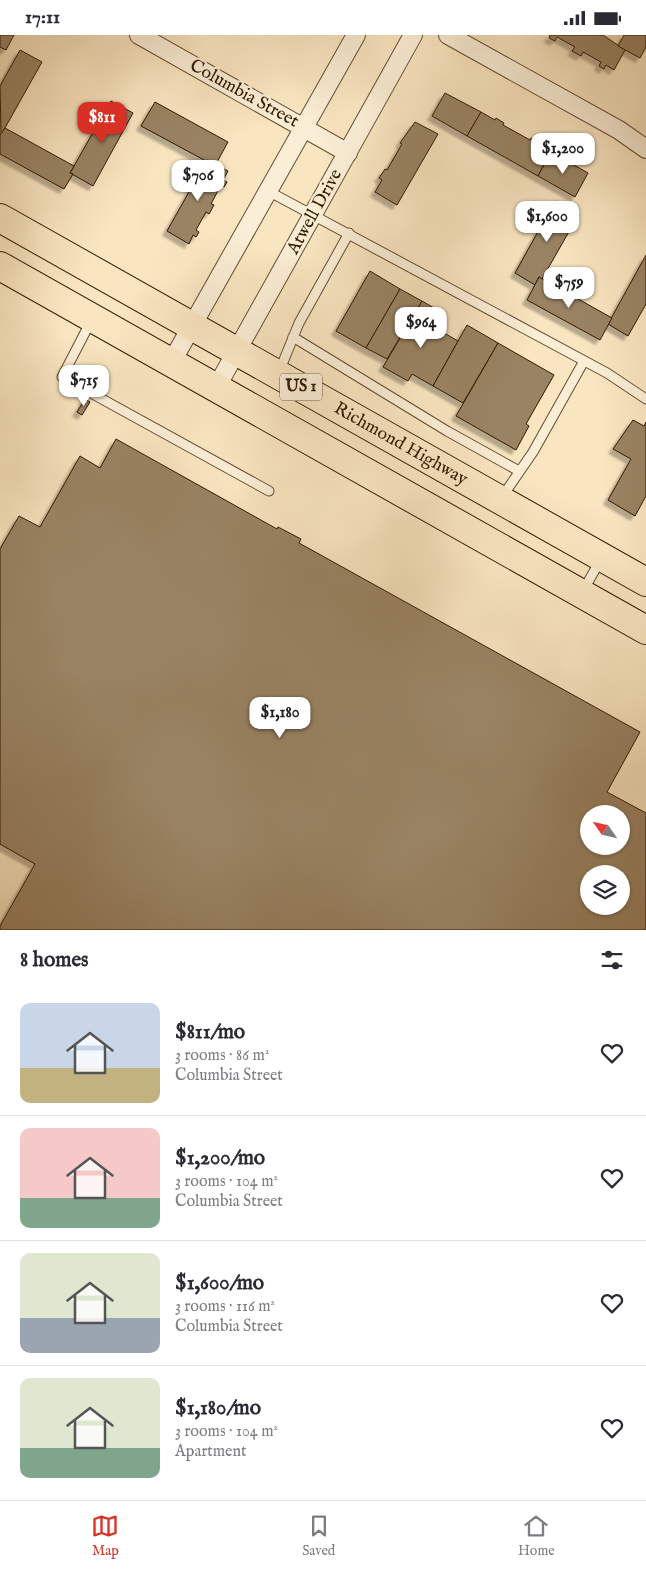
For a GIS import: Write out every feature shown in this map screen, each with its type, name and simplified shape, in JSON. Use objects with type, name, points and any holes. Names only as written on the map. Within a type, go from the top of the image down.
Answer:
[{"type":"main road","name":"Richmond Highway","points":[[0,218],[646,581]]},
{"type":"main road","name":"US 1","points":[[0,266],[646,630]]},
{"type":"street","name":"Columbia Street","points":[[139,35],[348,153]]},
{"type":"street","points":[[171,363],[356,35]]},
{"type":"street","name":"Atwell Drive","points":[[216,388],[413,35]]},
{"type":"street","points":[[448,35],[619,130],[646,147]]},
{"type":"lane","points":[[268,191],[314,214],[584,361],[646,399]]},
{"type":"lane","points":[[278,374],[293,337],[348,233]]},
{"type":"lane","points":[[93,319],[62,377],[269,491]]},
{"type":"lane","points":[[293,337],[447,431],[520,471]]},
{"type":"lane","points":[[500,499],[533,452],[584,361]]},
{"type":"lane","points":[[582,594],[602,557]]},
{"type":"building","points":[[0,35],[14,35],[6,50],[0,47]]},
{"type":"building","points":[[550,35],[603,35],[625,50],[614,70],[606,65],[604,69],[599,66],[601,62],[583,52],[581,56],[572,51],[575,47],[557,37],[555,41],[549,38]]},
{"type":"building","points":[[624,35],[646,35],[646,47],[640,58],[618,46]]},
{"type":"building","points":[[20,50],[42,62],[1,135],[0,86]]},
{"type":"building","points":[[445,93],[481,112],[467,136],[432,116]]},
{"type":"building","points":[[111,101],[133,113],[93,186],[70,173]]},
{"type":"building","points":[[155,102],[228,142],[216,164],[206,161],[141,126]]},
{"type":"building","points":[[481,112],[495,120],[496,118],[504,123],[503,125],[530,140],[531,138],[540,142],[538,145],[551,152],[538,176],[467,136]]},
{"type":"building","points":[[415,122],[438,134],[397,205],[375,192],[382,180],[379,178],[385,169],[387,170],[402,144],[400,143]]},
{"type":"building","points":[[5,128],[74,166],[70,173],[73,174],[64,189],[0,154],[0,135]]},
{"type":"building","points":[[551,152],[588,173],[575,197],[538,176]]},
{"type":"building","points":[[207,160],[228,171],[223,180],[227,182],[224,187],[221,185],[211,204],[214,205],[209,214],[206,212],[196,230],[199,232],[196,237],[193,235],[189,244],[167,231]]},
{"type":"building","points":[[555,201],[579,214],[542,279],[539,277],[535,285],[515,273]]},
{"type":"building","points":[[646,255],[646,304],[628,336],[608,324]]},
{"type":"building","points":[[370,271],[400,289],[366,348],[336,331]]},
{"type":"building","points":[[539,277],[612,318],[600,340],[527,300]]},
{"type":"building","points":[[400,289],[422,301],[387,359],[366,348]]},
{"type":"building","points":[[422,301],[434,308],[425,322],[458,341],[433,386],[412,374],[408,381],[383,367]]},
{"type":"building","points":[[467,325],[498,343],[463,403],[433,386]]},
{"type":"building","points":[[498,343],[554,375],[526,424],[529,426],[516,450],[456,416]]},
{"type":"building","points":[[85,399],[90,402],[82,415],[77,412]]},
{"type":"building","points":[[633,420],[644,426],[646,422],[646,496],[635,516],[608,500],[631,459],[613,449]]},
{"type":"building","points":[[116,439],[277,529],[278,527],[301,539],[299,543],[640,732],[607,792],[646,813],[646,930],[0,930],[0,926],[35,864],[0,844],[0,549],[19,516],[40,527],[80,456],[100,468]]}]
